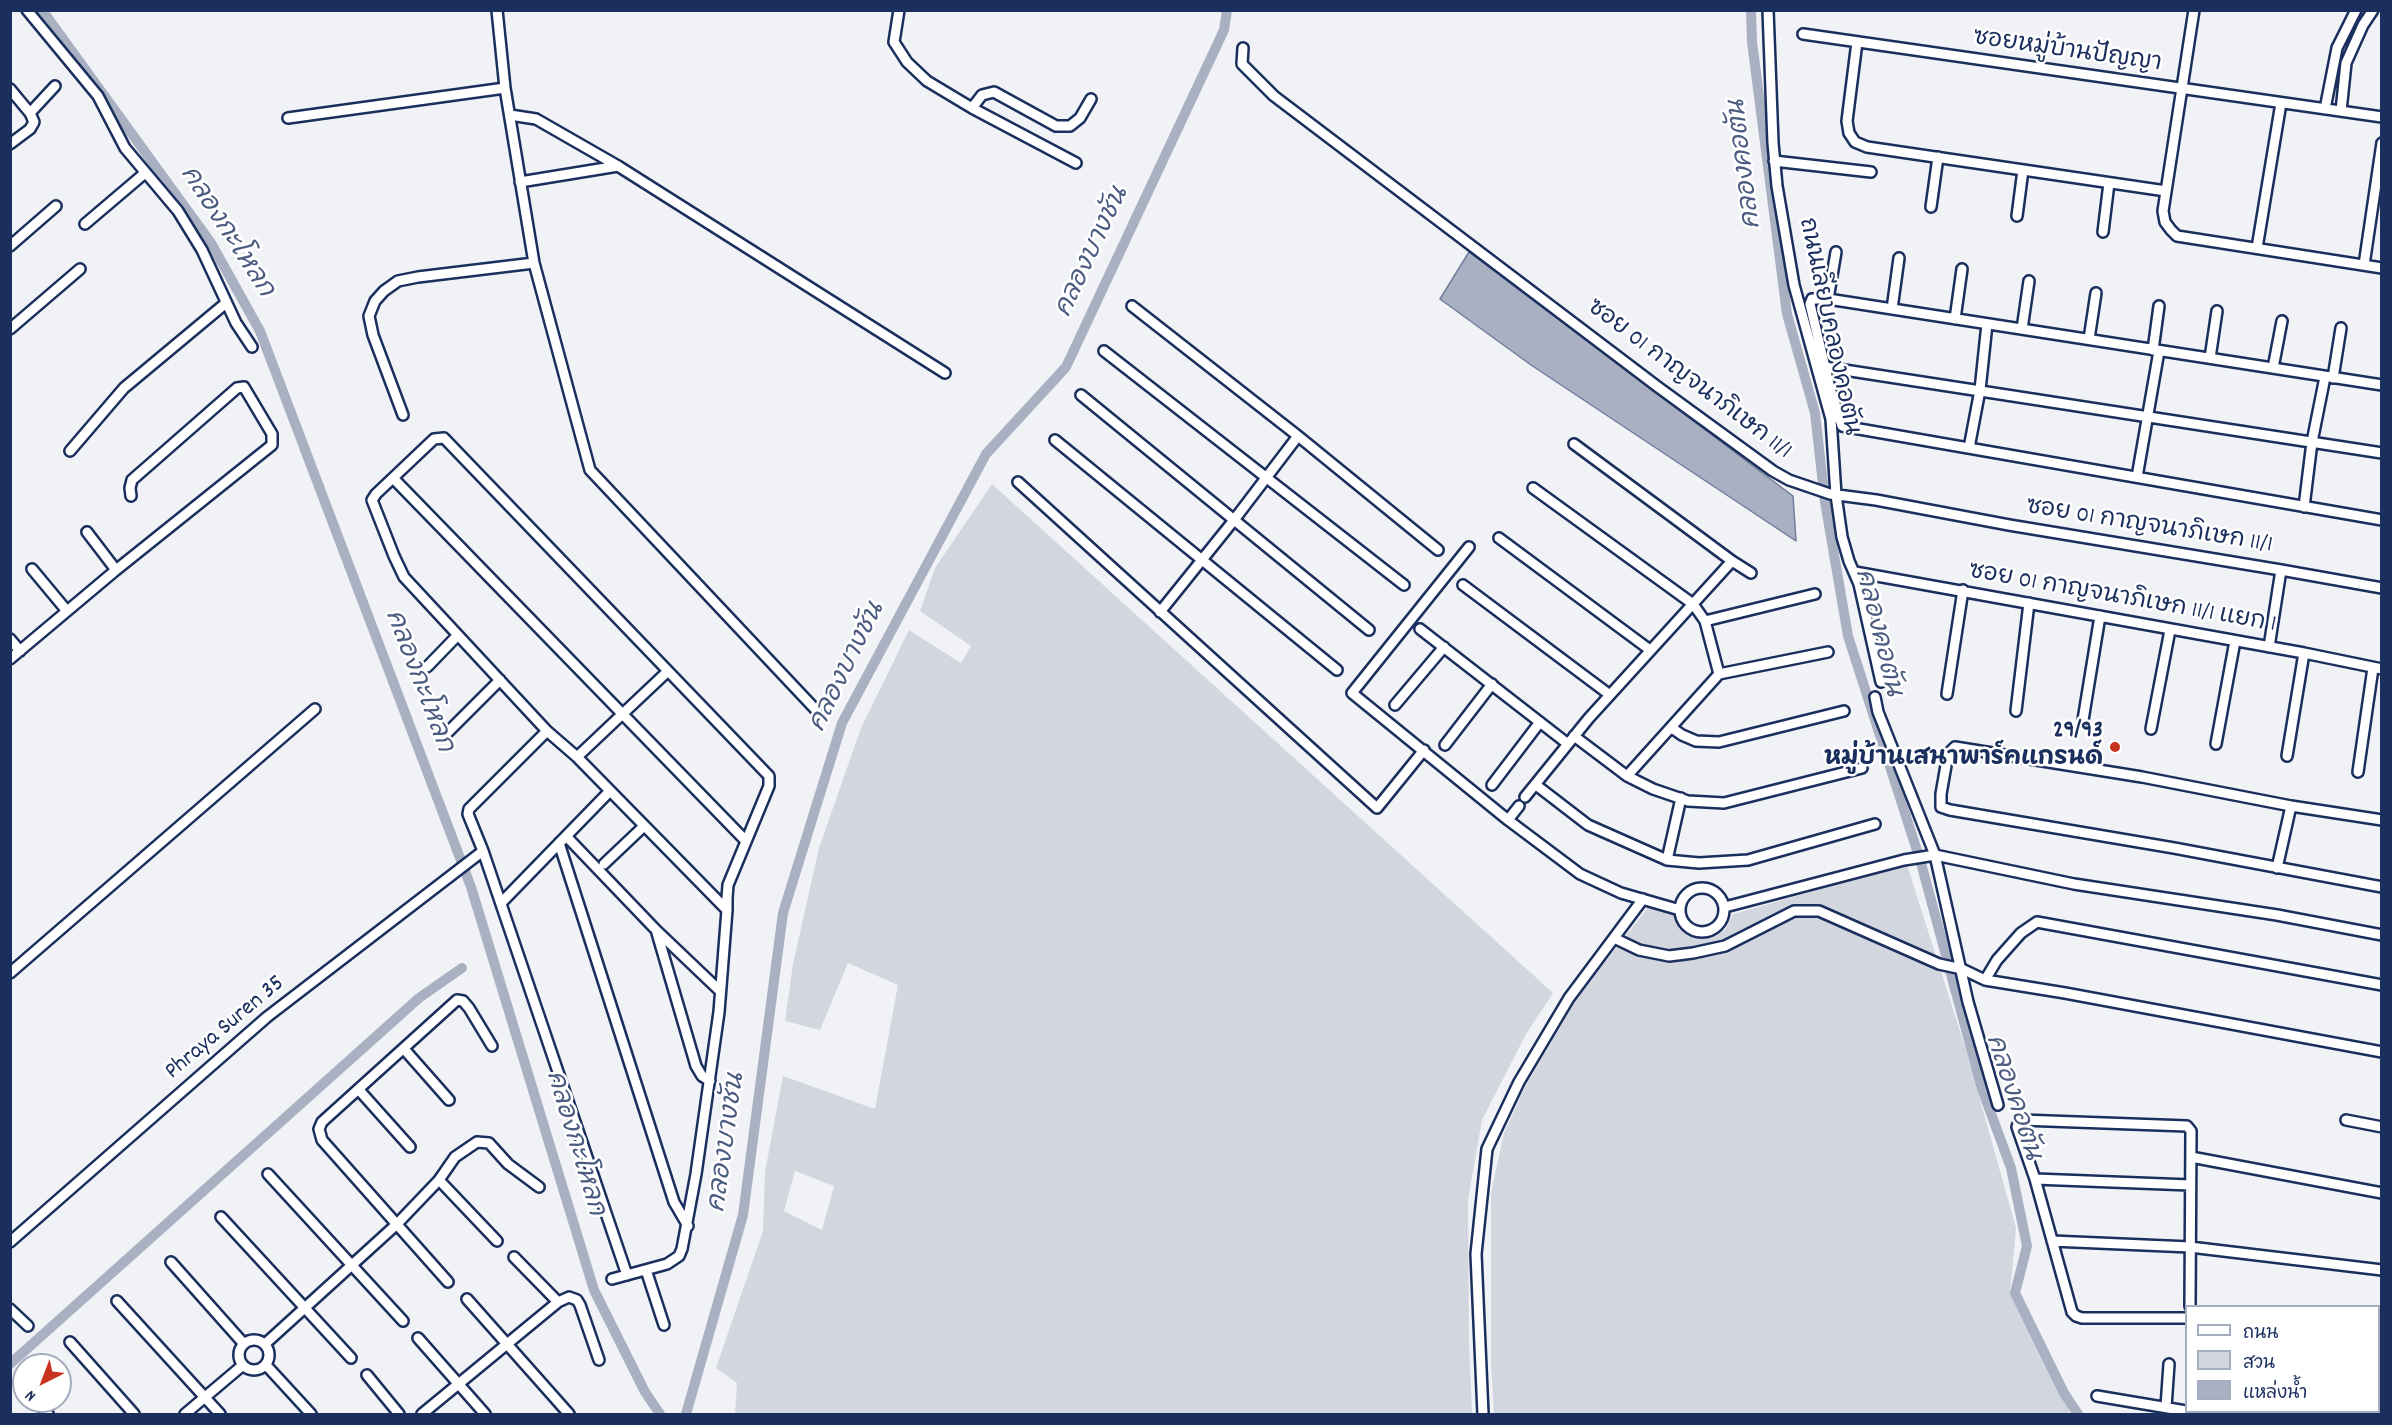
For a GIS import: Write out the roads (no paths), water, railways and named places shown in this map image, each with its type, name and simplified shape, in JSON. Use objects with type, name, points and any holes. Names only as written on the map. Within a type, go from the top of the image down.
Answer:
[{"type":"street","points":[[27,10],[98,96],[125,148],[187,224],[202,250],[236,323],[252,347]]},
{"type":"street","points":[[496,10],[505,88],[534,263],[590,470],[816,710]]},
{"type":"street","points":[[900,10],[894,42],[907,62],[927,81],[972,108],[1076,163]]},
{"type":"street","name":"ถนนเลียบคลองคอตัน","points":[[1768,10],[1777,186],[1794,285],[1831,419],[1833,495],[1842,537],[1855,572],[1881,682]]},
{"type":"street","points":[[2194,10],[2163,211],[2165,222],[2178,236],[2382,268]]},
{"type":"street","points":[[2325,109],[2337,48],[2356,10]]},
{"type":"street","points":[[2368,10],[2382,12]]},
{"type":"street","points":[[2341,111],[2346,63],[2372,11]]},
{"type":"street","name":"ซอยหมู่บ้านปัญญา","points":[[1803,34],[2382,117]]},
{"type":"street","points":[[1857,42],[1847,121],[1849,133],[1855,142],[1868,147],[2166,191]]},
{"type":"street","name":"ซอย 01 กาญจนาภิเษก 11/1","points":[[1243,48],[1242,64],[1274,96],[1773,471],[1815,490],[1833,495],[1876,500],[2009,525],[2382,588]]},
{"type":"street","points":[[30,113],[55,86]]},
{"type":"street","points":[[288,118],[505,88]]},
{"type":"street","points":[[10,89],[30,113],[34,122],[33,126],[10,144]]},
{"type":"street","points":[[972,108],[982,95],[994,92],[1056,126],[1070,126],[1080,118],[1091,99]]},
{"type":"street","points":[[2257,248],[2281,103]]},
{"type":"street","points":[[510,115],[536,119],[618,166],[945,373]]},
{"type":"street","points":[[2364,265],[2382,143]]},
{"type":"street","points":[[1931,207],[1938,157]]},
{"type":"street","points":[[1774,161],[1871,172]]},
{"type":"street","points":[[520,182],[618,166]]},
{"type":"street","points":[[2017,216],[2023,170]]},
{"type":"street","points":[[85,224],[145,172]]},
{"type":"street","points":[[2103,232],[2109,183]]},
{"type":"street","points":[[10,246],[56,206]]},
{"type":"street","points":[[1828,299],[1836,252]]},
{"type":"street","points":[[1892,309],[1899,258]]},
{"type":"street","points":[[403,415],[372,331],[369,316],[375,301],[398,281],[534,263]]},
{"type":"street","points":[[10,329],[80,269]]},
{"type":"street","points":[[1955,319],[1962,269]]},
{"type":"street","points":[[2022,329],[2029,281]]},
{"type":"street","points":[[2089,339],[2096,293]]},
{"type":"street","points":[[2382,385],[1828,299],[1812,299],[1810,304],[1830,388],[1842,426],[2382,520]]},
{"type":"street","points":[[70,451],[124,388],[226,303]]},
{"type":"street","points":[[1132,306],[1298,436],[1438,550]]},
{"type":"street","points":[[2138,477],[2148,417],[2159,306]]},
{"type":"street","points":[[2210,358],[2217,311]]},
{"type":"street","points":[[2273,368],[2282,321]]},
{"type":"street","points":[[1969,448],[1980,390],[1988,324]]},
{"type":"street","points":[[2304,507],[2312,442],[2341,328]]},
{"type":"street","points":[[1104,351],[1404,585]]},
{"type":"street","points":[[1826,367],[2382,453]]},
{"type":"street","points":[[10,659],[272,445],[272,434],[244,387],[237,388],[132,480],[129,488],[131,496]]},
{"type":"street","points":[[1081,395],[1369,630]]},
{"type":"street","points":[[1160,612],[1298,436]]},
{"type":"street","points":[[612,1279],[667,1264],[679,1256],[688,1226],[710,1081],[720,991],[727,910],[728,885],[769,786],[769,777],[444,438],[434,439],[372,500],[404,577],[547,731],[577,758],[727,910]]},
{"type":"street","points":[[1055,440],[1337,670]]},
{"type":"street","points":[[1574,444],[1750,573]]},
{"type":"street","points":[[393,478],[745,840]]},
{"type":"street","points":[[1018,482],[1377,808],[1424,750]]},
{"type":"street","points":[[1533,488],[1693,604],[1705,621],[1719,674]]},
{"type":"street","points":[[87,532],[117,570]]},
{"type":"street","points":[[1499,538],[1650,651]]},
{"type":"street","points":[[1468,547],[1352,693],[1508,820],[1580,874],[1621,893],[1680,910]]},
{"type":"street","points":[[1525,797],[1610,695],[1732,561]]},
{"type":"street","points":[[32,569],[67,611]]},
{"type":"street","points":[[2269,646],[2281,570]]},
{"type":"street","name":"ซอย 01 กาญจนาภิเษก 11/1 แยก 1","points":[[1855,572],[2269,646],[2377,668]]},
{"type":"street","points":[[1463,585],[1610,695]]},
{"type":"street","points":[[1947,694],[1963,590]]},
{"type":"street","points":[[1705,621],[1815,594]]},
{"type":"street","points":[[2016,711],[2030,603]]},
{"type":"street","points":[[2083,720],[2100,616]]},
{"type":"street","points":[[1420,629],[1540,722],[1627,776],[1653,789],[1681,798],[1724,803],[1862,768]]},
{"type":"street","points":[[2151,729],[2170,630]]},
{"type":"street","points":[[427,667],[457,636]]},
{"type":"street","points":[[10,639],[20,651]]},
{"type":"street","points":[[2216,744],[2235,641]]},
{"type":"street","points":[[1395,705],[1444,647]]},
{"type":"street","points":[[1627,776],[1719,674],[1828,652]]},
{"type":"street","points":[[2287,756],[2304,653]]},
{"type":"street","points":[[2358,772],[2377,668]]},
{"type":"street","points":[[577,758],[668,671]]},
{"type":"street","points":[[444,736],[500,680]]},
{"type":"street","points":[[1445,745],[1492,684]]},
{"type":"street","points":[[1875,697],[1878,712],[1931,856],[1958,969],[1998,1105]]},
{"type":"street","points":[[10,972],[315,709]]},
{"type":"street","points":[[1672,728],[1696,741],[1719,742],[1845,711]]},
{"type":"street","points":[[1491,785],[1540,722]]},
{"type":"street","points":[[547,731],[469,809],[468,814],[480,854],[501,903],[627,1275]]},
{"type":"street","points":[[2382,820],[2290,806],[2142,777],[1955,747],[1948,754],[1942,780],[1941,807],[1950,810],[2382,887]]},
{"type":"street","points":[[1536,785],[1588,825],[1667,860],[1699,863],[1748,860],[1875,824]]},
{"type":"street","points":[[501,903],[609,792]]},
{"type":"street","points":[[1667,860],[1681,798]]},
{"type":"street","points":[[1508,820],[1519,806]]},
{"type":"street","points":[[2277,868],[2290,806]]},
{"type":"street","points":[[604,864],[643,827]]},
{"type":"street","points":[[566,836],[657,931],[720,991]]},
{"type":"street","points":[[559,843],[674,1202],[688,1226]]},
{"type":"street","name":"Phraya Suren 35","points":[[10,1242],[267,1017],[480,854]]},
{"type":"street","points":[[1725,907],[1904,860],[1931,856],[2073,884],[2277,915],[2382,935]]},
{"type":"street","points":[[1696,888],[1715,891],[1722,898],[1725,907],[1723,919],[1716,929],[1704,933],[1692,930],[1683,921],[1680,910],[1682,900],[1696,888]]},
{"type":"street","points":[[1483,1414],[1476,1254],[1487,1149],[1519,1082],[1569,998],[1643,899]]},
{"type":"street","points":[[1614,938],[1639,950],[1669,956],[1694,953],[1725,946],[1794,911],[1819,911],[1939,964],[1985,980],[2382,1052]]},
{"type":"street","points":[[1985,980],[1997,960],[2021,933],[2037,922],[2382,985]]},
{"type":"street","points":[[657,931],[696,1066],[702,1076],[710,1081]]},
{"type":"street","points":[[448,1282],[320,1137],[319,1129],[322,1122],[454,1002],[460,1000],[469,1008],[492,1046]]},
{"type":"street","points":[[404,1049],[449,1100]]},
{"type":"street","points":[[359,1090],[410,1147]]},
{"type":"street","points":[[2185,1318],[2082,1318],[2072,1312],[2035,1179],[2017,1127],[2021,1120],[2187,1126],[2191,1131],[2190,1305]]},
{"type":"street","points":[[2346,1120],[2382,1127]]},
{"type":"street","points":[[266,1344],[397,1224],[439,1180],[448,1165],[461,1152],[483,1141],[489,1143],[508,1164],[539,1187]]},
{"type":"street","points":[[2191,1157],[2382,1193]]},
{"type":"street","points":[[268,1174],[403,1321]]},
{"type":"street","points":[[2035,1179],[2190,1185]]},
{"type":"street","points":[[439,1180],[497,1241]]},
{"type":"street","points":[[221,1217],[351,1358]]},
{"type":"street","points":[[2052,1241],[2190,1247],[2382,1270]]},
{"type":"street","points":[[514,1257],[558,1302]]},
{"type":"street","points":[[171,1262],[244,1344]]},
{"type":"street","points":[[646,1270],[664,1325]]},
{"type":"street","points":[[422,1414],[558,1302],[569,1297],[578,1300],[599,1360]]},
{"type":"street","points":[[467,1299],[569,1414]]},
{"type":"street","points":[[117,1301],[220,1414]]},
{"type":"street","points":[[10,1309],[28,1326]]},
{"type":"street","points":[[418,1338],[485,1414]]},
{"type":"street","points":[[244,1344],[257,1340],[266,1344]]},
{"type":"street","points":[[70,1342],[134,1414]]},
{"type":"street","points":[[244,1344],[239,1357],[243,1365],[257,1370],[266,1365],[269,1357],[266,1344]]},
{"type":"street","points":[[2166,1407],[2169,1364]]},
{"type":"street","points":[[185,1414],[243,1365]]},
{"type":"street","points":[[266,1365],[311,1414]]},
{"type":"street","points":[[367,1374],[399,1414]]},
{"type":"street","points":[[2097,1396],[2185,1411]]},
{"type":"water","points":[[1469,252],[1793,496],[1796,541],[1531,365],[1440,299]]},
{"type":"waterway","name":"คลองกะโหลก","points":[[42,10],[211,243],[260,331],[471,887],[594,1290],[645,1392],[660,1414]]},
{"type":"waterway","name":"คลองบางชัน","points":[[686,1414],[743,1215],[783,913],[842,723],[986,454],[1066,367],[1224,30],[1227,10]]},
{"type":"waterway","name":"คลองคอตัน","points":[[1751,10],[1752,42],[1787,314],[1815,413],[1825,502],[1848,636],[1921,863],[1982,1089],[2011,1168],[2027,1246],[2015,1293],[2064,1393],[2078,1414]]},
{"type":"waterway","points":[[10,1364],[419,998],[462,968]]},
{"type":"place","name":"29/93 หมู่บ้านเสนาพาร์คแกรนด์","points":[[2115,747]]}]
